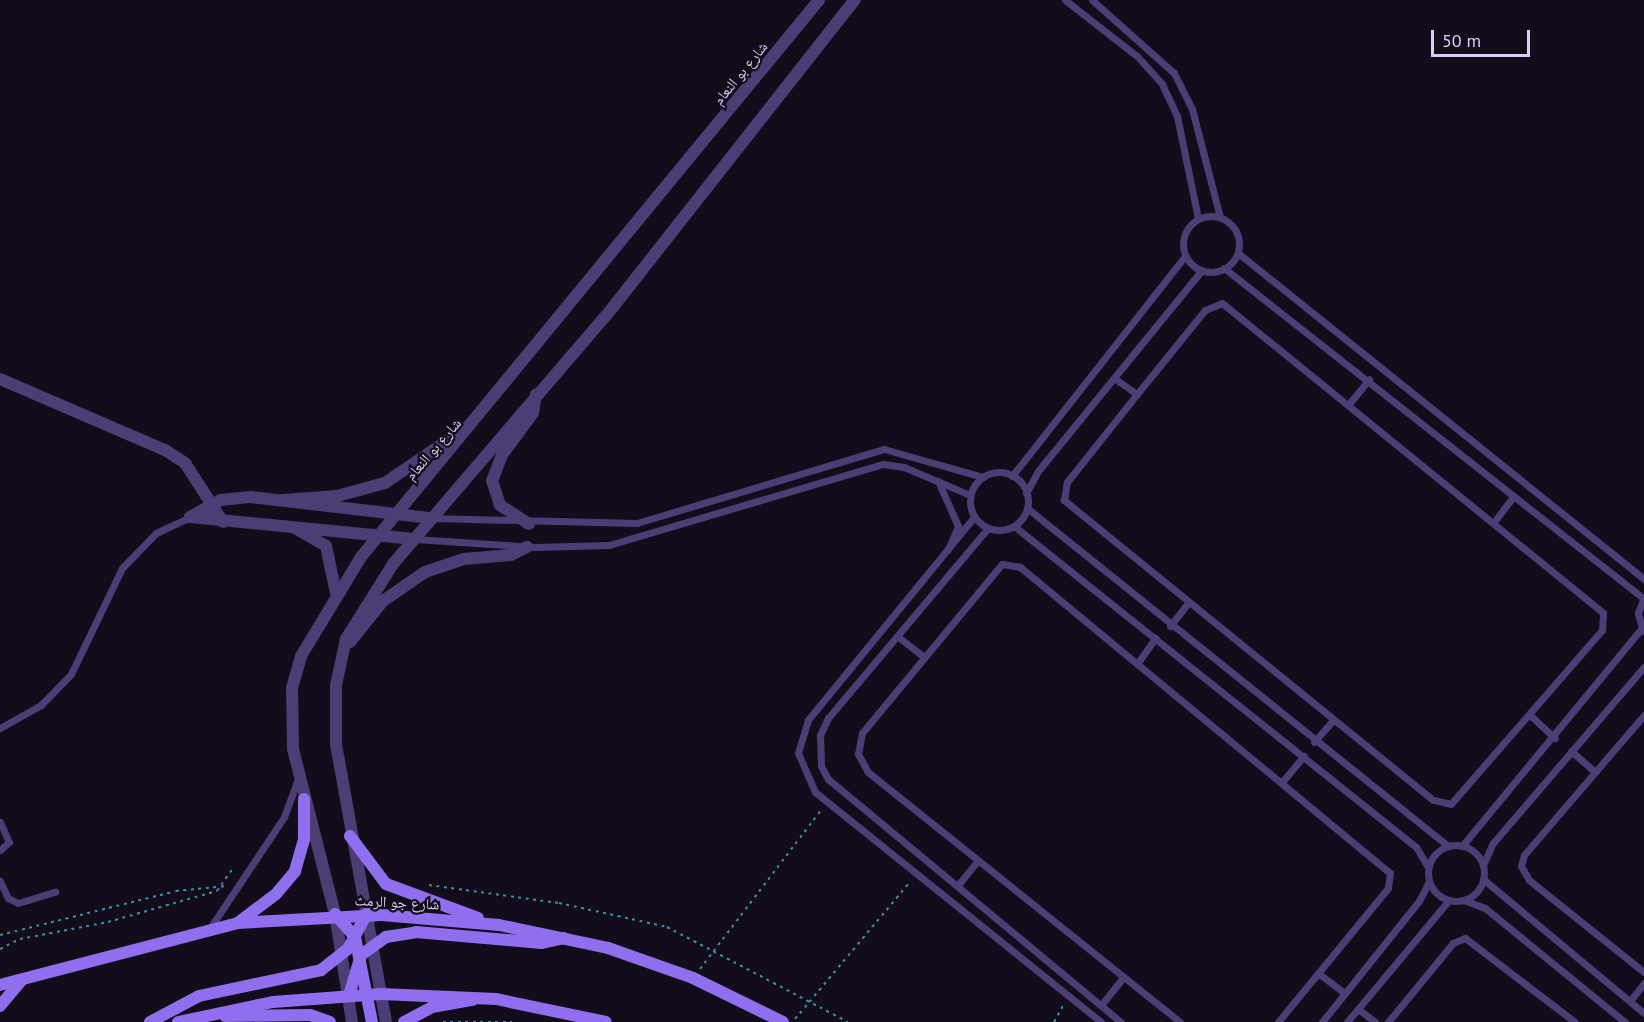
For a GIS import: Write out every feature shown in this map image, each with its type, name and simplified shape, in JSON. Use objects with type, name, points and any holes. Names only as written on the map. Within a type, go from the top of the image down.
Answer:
[{"type":"main road","points":[[238,923],[276,894],[295,871],[304,839],[304,799]]},
{"type":"main road","points":[[350,836],[386,884],[499,925]]},
{"type":"main road","points":[[335,914],[356,937],[372,1022]]},
{"type":"main road","name":"شارع جو الرمث","points":[[0,985],[238,923],[335,914],[367,915],[499,925],[564,938],[693,978],[783,1022]]},
{"type":"main road","points":[[150,1022],[200,996],[307,975],[343,954],[356,937],[367,915]]},
{"type":"main road","points":[[349,996],[361,955],[374,943],[416,932],[542,943],[564,938]]},
{"type":"main road","points":[[0,1006],[23,979]]},
{"type":"main road","points":[[178,1022],[219,1013],[381,994],[481,998],[606,1022]]},
{"type":"main road","points":[[404,1022],[432,1007],[481,998]]},
{"type":"main road","points":[[219,1013],[310,1015],[330,1022]]},
{"type":"street","name":"شارع بو النعام","points":[[352,1022],[335,914],[298,779],[292,688],[312,633],[336,593],[397,513],[476,422],[819,0]]},
{"type":"street","points":[[386,1022],[374,943],[350,836],[336,745],[339,655],[363,605],[414,539],[635,279],[856,0]]},
{"type":"street","points":[[0,379],[165,450],[185,464],[214,503],[223,522]]},
{"type":"street","points":[[529,524],[500,505],[492,482],[501,455],[533,413],[537,394]]},
{"type":"street","points":[[190,517],[214,503],[337,496],[385,483],[476,422]]},
{"type":"street","points":[[283,500],[431,518]]},
{"type":"street","points":[[190,517],[223,522],[381,533],[414,539]]},
{"type":"street","points":[[295,528],[326,546],[336,593]]},
{"type":"street","points":[[339,655],[405,583],[440,566],[511,555],[527,547]]},
{"type":"lane","points":[[1065,0],[1112,34],[1162,84],[1177,116],[1198,218]]},
{"type":"lane","points":[[1092,0],[1174,73],[1192,109],[1220,217],[1236,231],[1238,253],[1644,579]]},
{"type":"lane","points":[[431,518],[529,524],[637,524],[884,449],[983,477],[1012,476],[1185,256],[1184,235],[1198,218],[1220,217]]},
{"type":"lane","points":[[1185,256],[1202,270],[1224,268],[1238,253]]},
{"type":"lane","points":[[1224,268],[1369,379],[1514,497],[1644,597],[1638,613],[1643,631],[1462,846]]},
{"type":"lane","points":[[1026,493],[1114,378],[1202,270]]},
{"type":"lane","points":[[1222,303],[1598,606],[1605,621],[1458,801],[1442,804],[1333,720],[1068,506],[1062,494],[1137,394],[1204,310],[1222,303]]},
{"type":"lane","points":[[1114,378],[1137,394]]},
{"type":"lane","points":[[1349,404],[1369,379]]},
{"type":"lane","points":[[414,539],[527,547],[609,545],[883,464],[938,481],[970,495]]},
{"type":"lane","points":[[1012,476],[1026,493],[1027,508],[1014,526]]},
{"type":"lane","points":[[983,477],[970,495],[974,517],[987,528],[1014,526],[1416,847],[1428,867],[1429,881],[1419,901],[1322,1022]]},
{"type":"lane","points":[[938,481],[958,526],[946,556]]},
{"type":"lane","points":[[1494,522],[1514,497]]},
{"type":"lane","points":[[1027,508],[1314,742],[1448,846],[1462,846],[1483,865]]},
{"type":"lane","points":[[0,728],[41,705],[71,674],[122,568],[156,533],[190,517]]},
{"type":"lane","points":[[974,517],[946,556],[807,720],[798,753],[804,776],[828,802],[1101,1022]]},
{"type":"lane","points":[[987,528],[828,718],[820,735],[821,766],[828,779],[1121,1022]]},
{"type":"lane","points":[[1180,1022],[868,772],[858,754],[862,733],[995,567],[1010,563],[1137,663],[1390,873],[1388,888],[1278,1022]]},
{"type":"lane","points":[[1170,626],[1188,603]]},
{"type":"lane","points":[[897,636],[923,657]]},
{"type":"lane","points":[[1137,663],[1155,638]]},
{"type":"lane","points":[[1644,667],[1493,843],[1483,865],[1484,879],[1644,1013]]},
{"type":"lane","points":[[1530,715],[1555,738]]},
{"type":"lane","points":[[1644,716],[1524,855],[1521,866],[1528,880],[1644,972]]},
{"type":"lane","points":[[1314,742],[1333,720]]},
{"type":"lane","points":[[1572,752],[1595,772]]},
{"type":"lane","points":[[1282,782],[1304,756]]},
{"type":"lane","points":[[207,932],[284,817],[298,779]]},
{"type":"lane","points":[[0,822],[9,843],[0,850]]},
{"type":"lane","points":[[1428,867],[1448,846]]},
{"type":"lane","points":[[958,885],[978,860]]},
{"type":"lane","points":[[1464,900],[1484,879]]},
{"type":"lane","points":[[0,881],[8,898],[18,903],[55,891]]},
{"type":"lane","points":[[1429,881],[1449,900],[1464,900],[1485,908],[1625,1022]]},
{"type":"lane","points":[[1347,1022],[1449,900]]},
{"type":"lane","points":[[1388,1022],[1453,943],[1465,938],[1575,1022]]},
{"type":"lane","points":[[1318,973],[1345,993]]},
{"type":"lane","points":[[1101,1005],[1124,977]]},
{"type":"lane","points":[[1630,1001],[1644,982]]},
{"type":"lane","points":[[1358,1009],[1375,1022]]},
{"type":"lane","points":[[1609,1022],[1615,1014]]},
{"type":"path","points":[[693,978],[828,802]]},
{"type":"path","points":[[0,949],[20,939],[190,901],[217,891],[234,867]]},
{"type":"path","points":[[793,1022],[916,874]]},
{"type":"path","points":[[0,935],[223,883]]},
{"type":"path","points":[[419,885],[516,895],[667,927],[811,1000],[848,1022]]},
{"type":"path","points":[[1054,1022],[1069,996]]},
{"type":"path","points":[[443,1022],[512,1022]]}]
